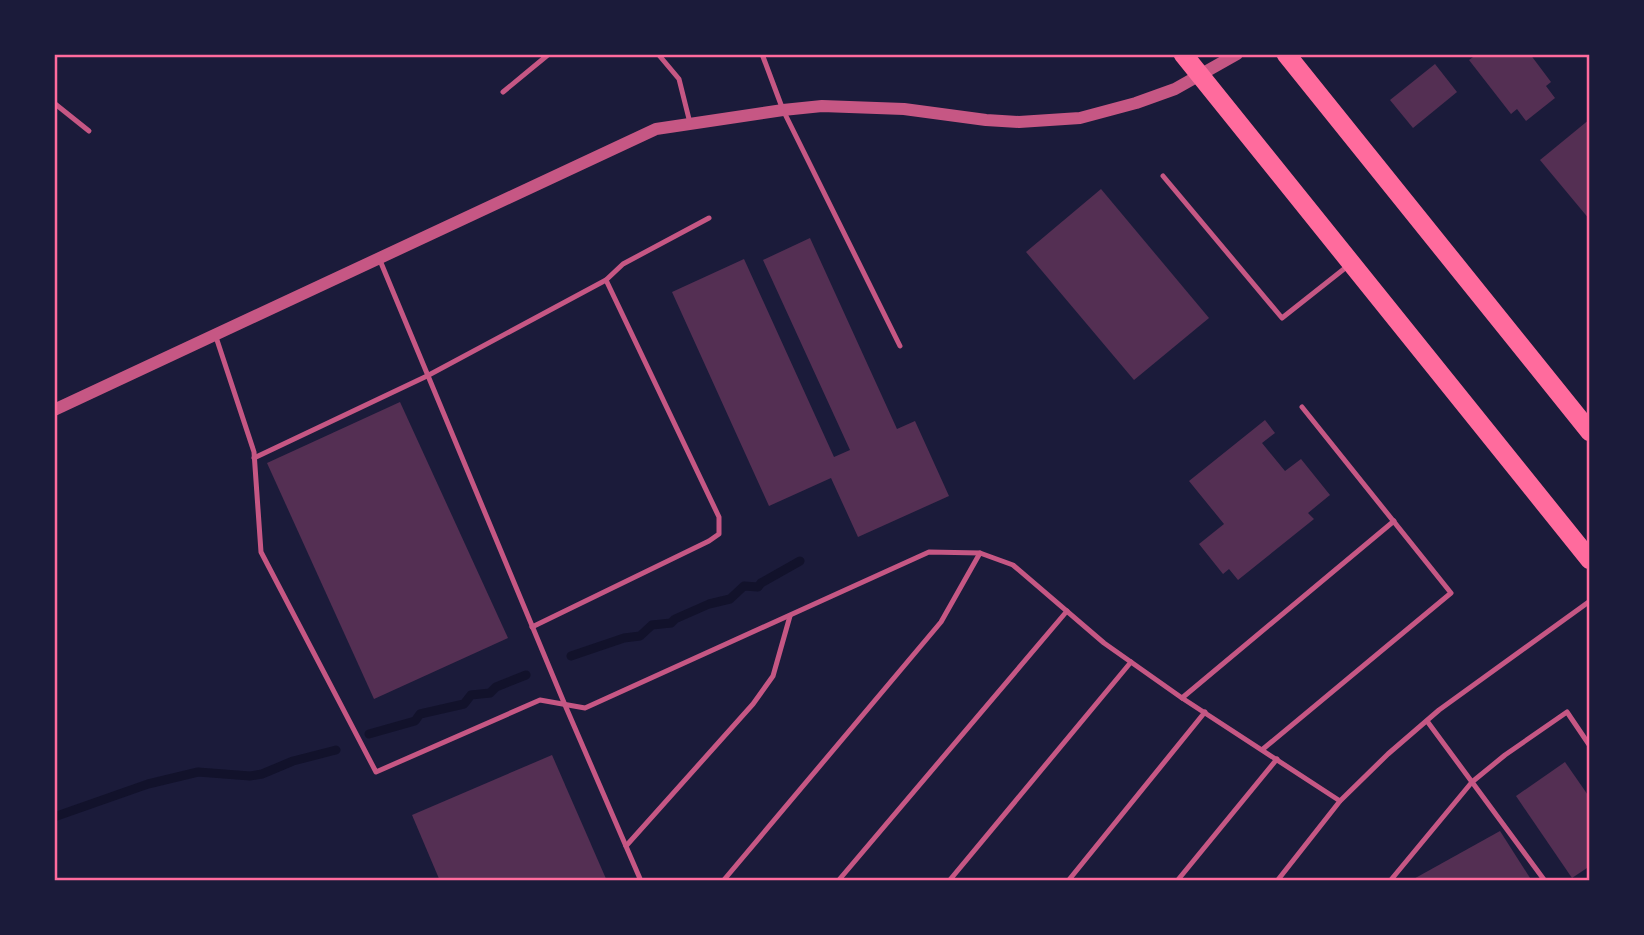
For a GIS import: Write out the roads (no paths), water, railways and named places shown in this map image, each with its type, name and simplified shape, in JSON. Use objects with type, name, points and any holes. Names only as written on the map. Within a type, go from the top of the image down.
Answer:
[{"type":"highway","points":[[1183,54],[1590,560]]},
{"type":"highway","points":[[1286,54],[1590,432]]},
{"type":"street","points":[[54,410],[656,129],[783,110],[862,106],[986,120],[1052,121],[1080,118],[1136,103],[1200,76],[1237,54]]},
{"type":"lane","points":[[503,92],[549,54]]},
{"type":"lane","points":[[658,54],[679,79],[690,123]]},
{"type":"lane","points":[[762,54],[783,110],[900,346]]},
{"type":"lane","points":[[54,103],[89,131]]},
{"type":"lane","points":[[1163,176],[1282,318],[1352,263]]},
{"type":"lane","points":[[254,458],[427,376],[606,281],[623,264],[709,218]]},
{"type":"lane","points":[[379,258],[641,881]]},
{"type":"lane","points":[[533,626],[719,534],[719,517],[606,281]]},
{"type":"lane","points":[[215,335],[254,458],[261,552],[376,772],[540,700],[585,708],[929,552],[980,553],[1013,565],[1104,643],[1182,698],[1340,801]]},
{"type":"lane","points":[[1263,749],[1451,593],[1303,407]]},
{"type":"lane","points":[[1182,698],[1394,522]]},
{"type":"lane","points":[[723,881],[941,622],[980,553]]},
{"type":"lane","points":[[1277,881],[1340,801],[1427,721],[1590,601]]},
{"type":"lane","points":[[838,881],[1067,611]]},
{"type":"lane","points":[[626,846],[753,704],[773,676],[790,616]]},
{"type":"lane","points":[[950,881],[1131,662]]},
{"type":"lane","points":[[1068,881],[1205,712]]},
{"type":"lane","points":[[1390,881],[1472,782],[1505,755],[1567,712],[1590,746]]},
{"type":"lane","points":[[1427,721],[1545,881]]},
{"type":"lane","points":[[1177,881],[1277,759]]},
{"type":"waterway","points":[[571,656],[624,638],[640,636],[652,625],[671,623],[709,604],[730,599],[744,586],[758,587],[800,561]]},
{"type":"waterway","points":[[369,734],[415,721],[420,714],[464,704],[471,695],[490,693],[496,687],[526,675]]},
{"type":"waterway","points":[[54,817],[148,784],[198,772],[250,776],[336,750]]}]
